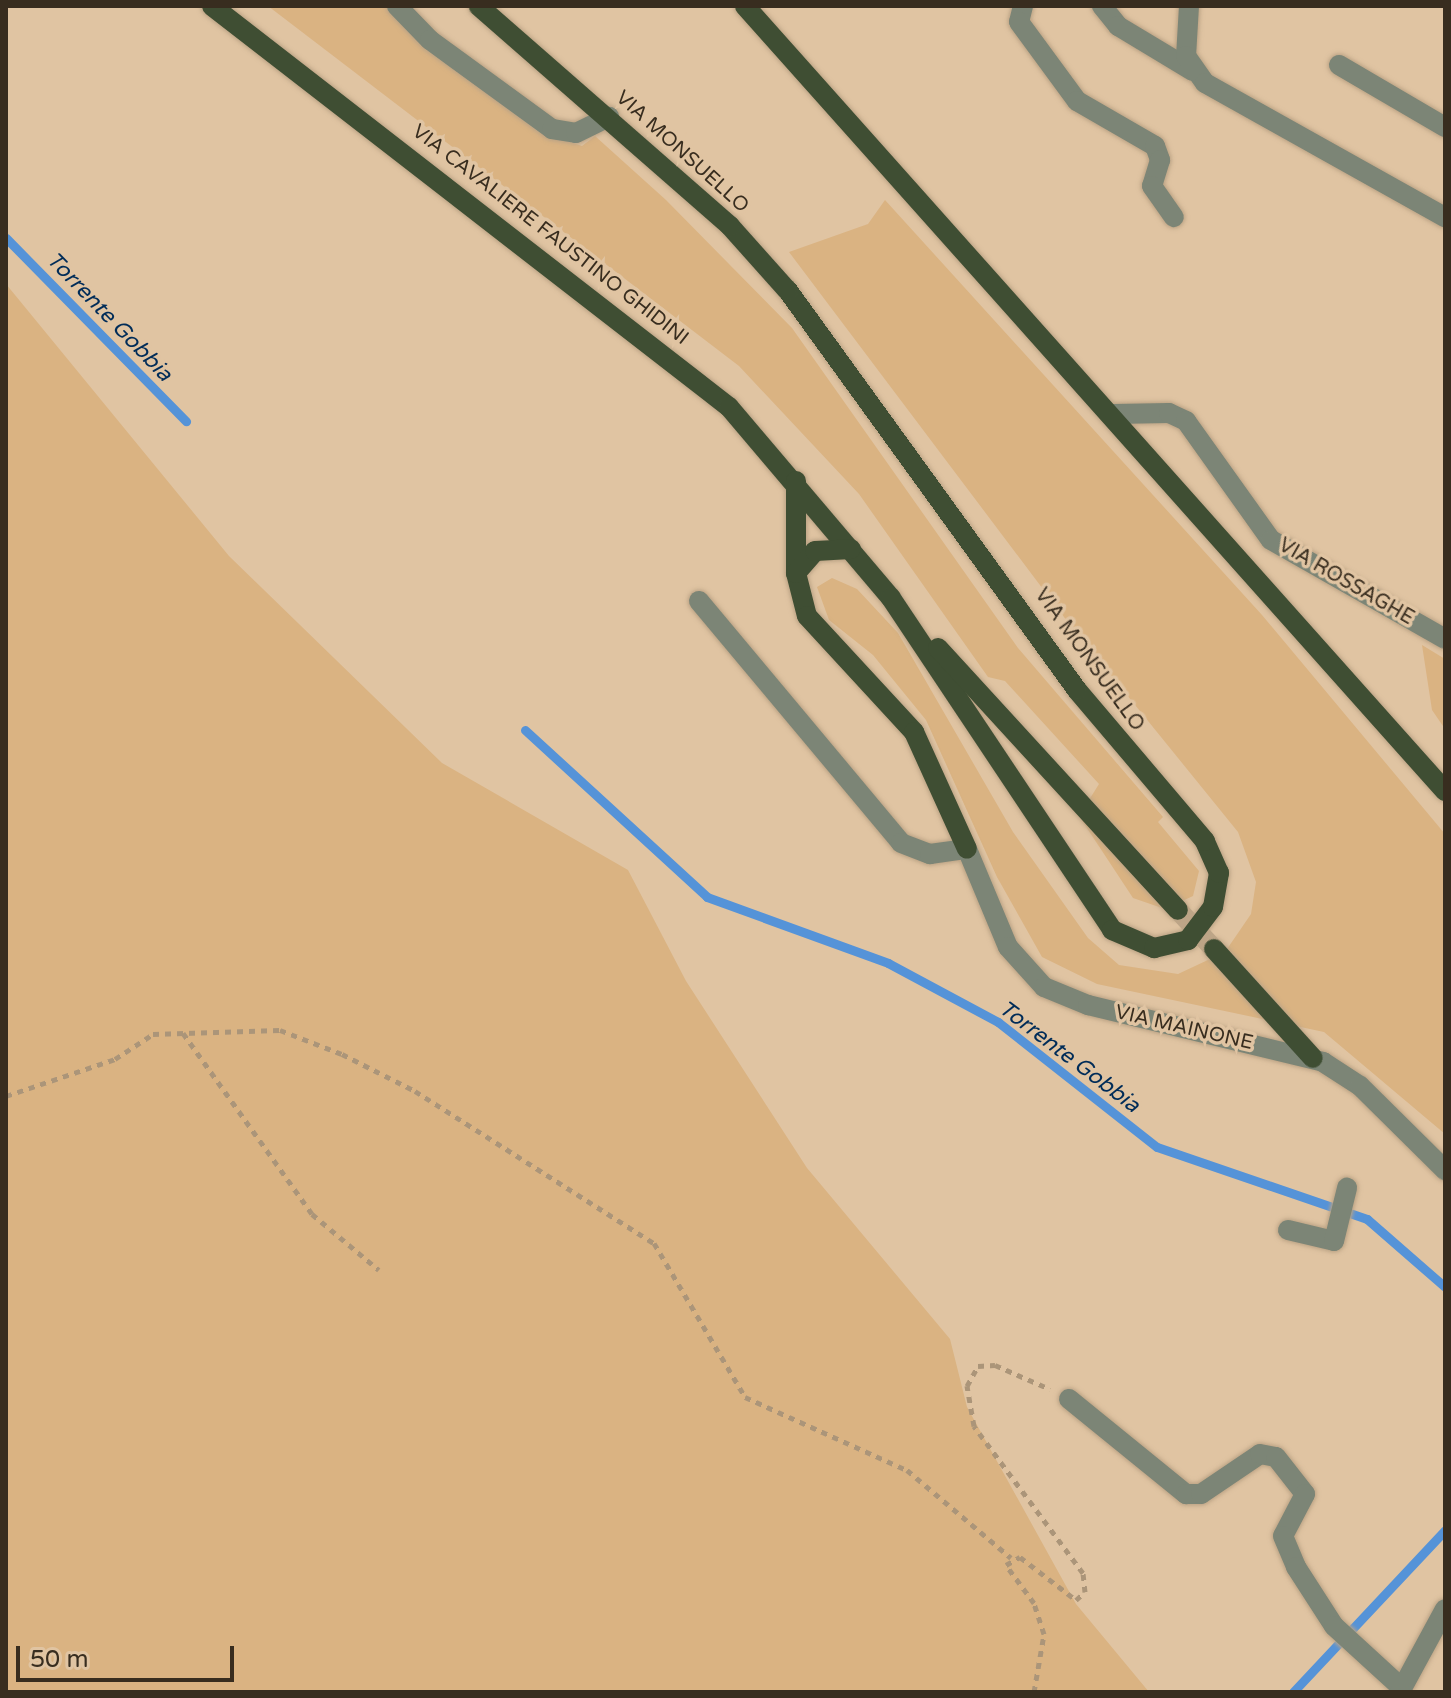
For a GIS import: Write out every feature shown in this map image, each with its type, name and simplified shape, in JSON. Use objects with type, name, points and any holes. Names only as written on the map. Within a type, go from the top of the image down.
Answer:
[{"type":"main road","name":"VIA CAVALIERE FAUSTINO GHIDINI","points":[[212,6],[729,407],[796,481],[833,528]]},
{"type":"main road","name":"VIA MONSUELLO","points":[[479,6],[730,226],[787,290],[1077,690],[1205,841],[1219,873],[1213,907],[1188,940],[1154,948],[1112,930],[885,591],[833,528]]},
{"type":"main road","points":[[745,6],[881,167],[1114,414],[1445,791]]},
{"type":"main road","points":[[796,481],[796,573],[815,628],[914,732],[967,849]]},
{"type":"main road","points":[[796,573],[815,551],[851,549]]},
{"type":"main road","points":[[885,591],[1178,910]]},
{"type":"main road","points":[[1214,949],[1313,1058]]},
{"type":"street","points":[[397,6],[430,40],[552,129],[576,133],[609,117]]},
{"type":"street","points":[[1023,6],[1019,22],[1077,101],[1155,146],[1152,186],[1174,217]]},
{"type":"street","points":[[1102,6],[1118,26],[1387,191],[1445,217]]},
{"type":"street","points":[[1189,6],[1186,56],[1193,71]]},
{"type":"street","points":[[1339,65],[1445,127]]},
{"type":"street","name":"VIA ROSSAGHE","points":[[1114,414],[1169,413],[1186,421],[1271,540],[1445,639]]},
{"type":"street","points":[[699,601],[901,843],[930,854],[967,849]]},
{"type":"street","name":"VIA MAINONE","points":[[967,849],[1008,947],[1044,987],[1088,1005],[1313,1058],[1360,1086],[1445,1170]]},
{"type":"street","points":[[1288,1230],[1334,1241],[1347,1188]]},
{"type":"street","points":[[1069,1399],[1186,1494],[1201,1494],[1260,1454],[1276,1457],[1305,1494],[1283,1536],[1334,1626],[1370,1665],[1401,1690],[1445,1609]]},
{"type":"path","points":[[6,1096],[115,1059],[153,1034],[280,1030],[415,1091],[654,1243],[745,1397],[907,1470],[1011,1558],[1076,1600],[1085,1592],[1083,1573],[974,1426],[967,1386],[978,1366],[995,1365],[1069,1399]]},
{"type":"path","points":[[182,1032],[312,1214],[379,1270]]},
{"type":"path","points":[[1011,1558],[1006,1565],[1034,1603],[1044,1634],[1034,1692]]},
{"type":"shaded area","points":[[268,6],[388,6],[537,131],[582,146],[595,136],[666,200],[792,328],[1018,648],[1163,817],[1158,822],[1199,871],[1193,896],[1165,909],[1133,898],[1079,816],[1099,784],[1005,681],[988,677],[859,494],[739,366]]},
{"type":"shaded area","points":[[885,200],[1262,615],[1445,834],[1445,1134],[1324,1032],[1097,984],[1042,957],[997,877],[926,720],[873,655],[829,620],[817,587],[832,578],[857,589],[898,633],[1013,832],[1088,938],[1119,965],[1178,974],[1225,952],[1251,914],[1256,882],[1238,832],[1067,621],[789,252],[868,224]]},
{"type":"shaded area","points":[[6,284],[229,556],[442,763],[628,870],[686,981],[807,1168],[950,1339],[967,1407],[1076,1604],[1149,1692],[6,1692]]},
{"type":"shaded area","points":[[1422,645],[1445,659],[1445,729],[1432,710]]},
{"type":"waterway","name":"Torrente Gobbia","points":[[6,238],[186,421]]},
{"type":"waterway","name":"Torrente Gobbia","points":[[525,730],[707,897],[888,963],[998,1022],[1157,1147],[1367,1219],[1445,1287]]},
{"type":"waterway","name":"Torrente Gobbia","points":[[1293,1692],[1445,1530]]},
{"type":"tunnel","points":[[1178,910],[1214,949]]}]
